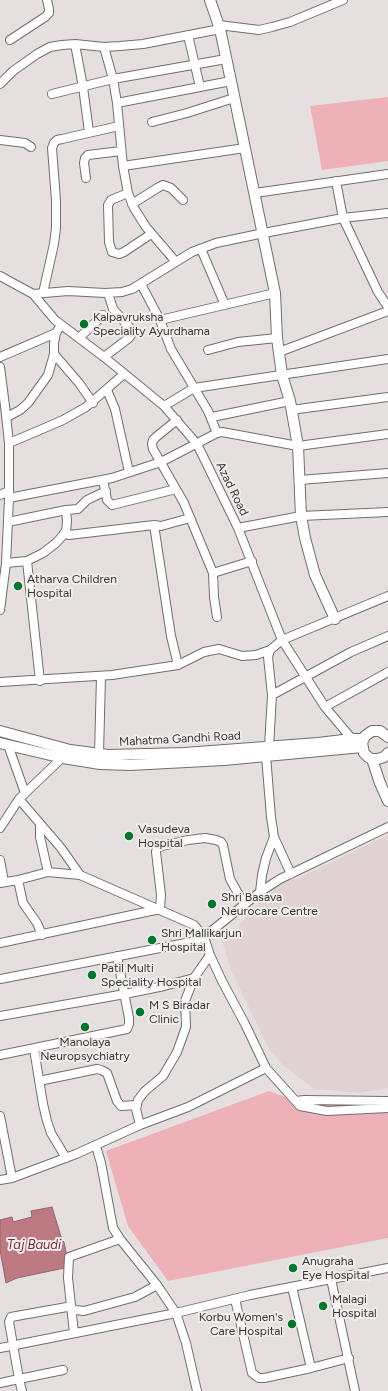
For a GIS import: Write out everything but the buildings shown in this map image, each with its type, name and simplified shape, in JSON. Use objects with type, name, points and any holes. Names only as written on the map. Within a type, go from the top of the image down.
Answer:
[{"type":"main road","points":[[210,0],[219,27],[232,81],[234,98],[264,233],[275,293],[277,338],[282,375],[298,446],[301,516],[305,538],[316,575],[335,618]]},
{"type":"main road","name":"Mahatma Gandhi Road","points":[[0,731],[70,750],[108,755],[267,752],[363,743]]},
{"type":"main road","points":[[387,732],[380,731],[368,733],[363,743],[364,753],[372,759],[388,801]]},
{"type":"main road","name":"Mahatma Gandhi Road","points":[[4,744],[63,758],[100,764],[130,765],[224,760],[352,739],[363,743]]},
{"type":"main road","points":[[372,759],[384,757],[388,753]]},
{"type":"street","points":[[10,40],[49,13],[47,0]]},
{"type":"street","points":[[0,84],[13,71],[37,54],[50,47],[62,44],[104,47],[143,44],[219,27],[259,30],[272,28],[343,0]]},
{"type":"street","points":[[188,35],[200,87]]},
{"type":"street","points":[[74,44],[83,87],[89,132]]},
{"type":"street","points":[[104,47],[113,79],[117,103],[123,166],[132,204],[151,234],[176,262]]},
{"type":"street","points":[[52,94],[113,79],[226,58]]},
{"type":"street","points":[[117,103],[232,81]]},
{"type":"street","points":[[152,122],[234,98]]},
{"type":"street","points":[[43,293],[56,228],[56,200],[52,148],[57,140],[119,126]]},
{"type":"street","points":[[0,140],[25,143],[31,147]]},
{"type":"street","points":[[123,166],[245,148]]},
{"type":"street","points":[[86,178],[84,163],[85,158],[88,155],[122,151]]},
{"type":"street","points":[[255,192],[388,174]]},
{"type":"street","points":[[336,181],[344,218],[378,292],[388,307]]},
{"type":"street","points":[[132,204],[159,186],[163,185],[171,188],[183,200]]},
{"type":"street","points":[[128,192],[111,200],[108,205],[109,242],[112,252],[119,254],[124,252],[151,234]]},
{"type":"street","points":[[0,276],[33,294],[68,291],[108,293],[122,292],[141,284],[201,248],[264,233],[344,218],[388,213]]},
{"type":"street","points":[[201,248],[225,305]]},
{"type":"street","points":[[141,284],[160,320],[171,349],[212,417],[217,433]]},
{"type":"street","points":[[104,357],[131,335],[130,328],[113,309],[108,293]]},
{"type":"street","points":[[160,320],[275,293]]},
{"type":"street","name":"Azad Road","points":[[33,294],[55,320],[104,357],[164,406],[197,444],[238,528],[282,640],[304,677],[325,707],[352,739]]},
{"type":"street","points":[[279,352],[388,311]]},
{"type":"street","points":[[79,338],[103,315]]},
{"type":"street","points":[[7,417],[20,410],[28,403],[48,375],[54,354],[56,333],[61,325]]},
{"type":"street","points":[[0,357],[56,333]]},
{"type":"street","points":[[208,350],[238,342],[277,338]]},
{"type":"street","points":[[54,354],[79,383],[93,403]]},
{"type":"street","points":[[164,406],[194,388],[388,360]]},
{"type":"street","points":[[0,367],[3,406],[7,417],[4,426],[9,442],[9,494],[6,563],[1,592],[0,610]]},
{"type":"street","points":[[9,442],[34,434],[93,403],[124,374]]},
{"type":"street","points":[[107,390],[115,409],[130,472]]},
{"type":"street","points":[[212,417],[290,406],[388,397]]},
{"type":"street","points":[[177,420],[153,440],[152,444],[190,518],[213,573],[217,617]]},
{"type":"street","points":[[0,496],[104,480],[161,462],[217,433],[222,432],[298,446],[388,434]]},
{"type":"street","points":[[300,480],[388,473]]},
{"type":"street","points":[[104,480],[108,500],[112,505],[176,489]]},
{"type":"street","points":[[8,522],[66,510],[78,509],[87,500],[106,491]]},
{"type":"street","points":[[6,563],[27,561],[43,553],[56,543],[66,532],[66,510]]},
{"type":"street","points":[[238,528],[301,516],[388,512]]},
{"type":"street","points":[[64,533],[69,535],[154,525],[161,526],[190,518]]},
{"type":"street","points":[[154,525],[171,636],[178,665]]},
{"type":"street","points":[[27,561],[40,681]]},
{"type":"street","points":[[213,573],[252,561]]},
{"type":"street","points":[[0,682],[40,681],[101,676],[178,665],[204,652],[219,649],[242,656],[256,655],[270,650],[282,640],[388,596]]},
{"type":"street","points":[[272,695],[351,652],[388,636]]},
{"type":"street","points":[[270,650],[268,657],[272,695],[267,752],[271,817],[274,837],[291,874]]},
{"type":"street","points":[[325,707],[388,672]]},
{"type":"street","points":[[99,754],[101,676]]},
{"type":"street","points":[[4,744],[25,793]]},
{"type":"street","points":[[0,828],[19,799],[70,750]]},
{"type":"street","points":[[19,799],[61,848],[80,875]]},
{"type":"street","points":[[40,824],[40,837],[48,872]]},
{"type":"street","points":[[0,979],[191,942],[204,937],[244,904],[280,879],[388,827]]},
{"type":"street","points":[[260,892],[266,858],[274,837]]},
{"type":"street","points":[[160,909],[161,895],[156,852],[157,848],[188,840],[205,838],[222,842],[230,878],[244,904]]},
{"type":"street","points":[[0,860],[2,882],[18,880],[48,872],[80,875],[194,925],[204,937],[210,956],[222,982],[245,1024],[266,1068],[300,1106],[327,1110],[388,1108]]},
{"type":"street","points":[[18,880],[23,903],[42,935]]},
{"type":"street","points":[[0,943],[160,909]]},
{"type":"street","points":[[0,1056],[127,1029],[129,1018],[117,956]]},
{"type":"street","points":[[140,1125],[136,1110],[138,1100],[145,1091],[163,1076],[177,1052],[186,1027],[185,1001],[194,978],[210,956]]},
{"type":"street","points":[[0,1016],[125,994],[194,978]]},
{"type":"street","points":[[34,1049],[43,1104],[51,1133],[66,1158]]},
{"type":"street","points":[[0,1180],[12,1178],[96,1146],[140,1125],[188,1107],[266,1068]]},
{"type":"street","points":[[39,1080],[97,1069],[101,1070],[107,1073],[117,1101],[121,1106],[137,1105]]},
{"type":"street","points":[[296,1102],[304,1100],[388,1101]]},
{"type":"street","points":[[0,1116],[12,1178]]},
{"type":"street","points":[[96,1146],[101,1163],[112,1228],[157,1285],[176,1313],[186,1343],[197,1391]]},
{"type":"street","points":[[74,1333],[68,1278],[69,1257],[120,1239]]},
{"type":"street","points":[[0,1348],[176,1313],[235,1299],[388,1268]]},
{"type":"street","points":[[330,1279],[355,1391]]},
{"type":"street","points":[[22,1391],[9,1322],[12,1317],[67,1307],[84,1311],[135,1297],[157,1285]]},
{"type":"street","points":[[292,1287],[311,1368]]},
{"type":"street","points":[[235,1299],[252,1373],[259,1378],[311,1368],[348,1358]]},
{"type":"street","points":[[0,1383],[63,1370]]},
{"type":"shaded area","points":[[388,97],[388,161],[322,170],[310,106]]},
{"type":"shaded area","points":[[388,835],[388,1088],[362,1093],[314,1089],[284,1066],[270,1051],[231,970],[223,944],[258,904],[283,881],[297,879]]},
{"type":"shaded area","points":[[269,1091],[307,1105],[388,1104],[388,1238],[168,1281],[128,1226],[106,1151]]},
{"type":"water","name":"Taj Baudi","points":[[52,1207],[62,1240],[64,1242],[69,1267],[17,1278],[6,1283],[0,1250],[0,1220],[12,1217],[13,1222],[32,1217],[31,1211]]},
{"type":"place","name":"Kalpavruksha Speciality Ayurdhama","points":[[84,324]]},
{"type":"place","name":"Atharva Children Hospital","points":[[18,586]]},
{"type":"place","name":"Vasudeva Hospital","points":[[129,836]]},
{"type":"place","name":"Shri Basava Neurocare Centre","points":[[212,904]]},
{"type":"place","name":"Shri Mallikarjun Hospital","points":[[152,940]]},
{"type":"place","name":"Patil Multi Speciality Hospital","points":[[92,975]]},
{"type":"place","name":"M S Biradar Clinic","points":[[140,1012]]},
{"type":"place","name":"Manolaya Neuropsychiatry","points":[[85,1027]]},
{"type":"place","name":"Anugraha Eye Hospital","points":[[293,1268]]},
{"type":"place","name":"Malagi Hospital","points":[[323,1306]]},
{"type":"place","name":"Korbu Women's Care Hospital","points":[[292,1324]]}]
